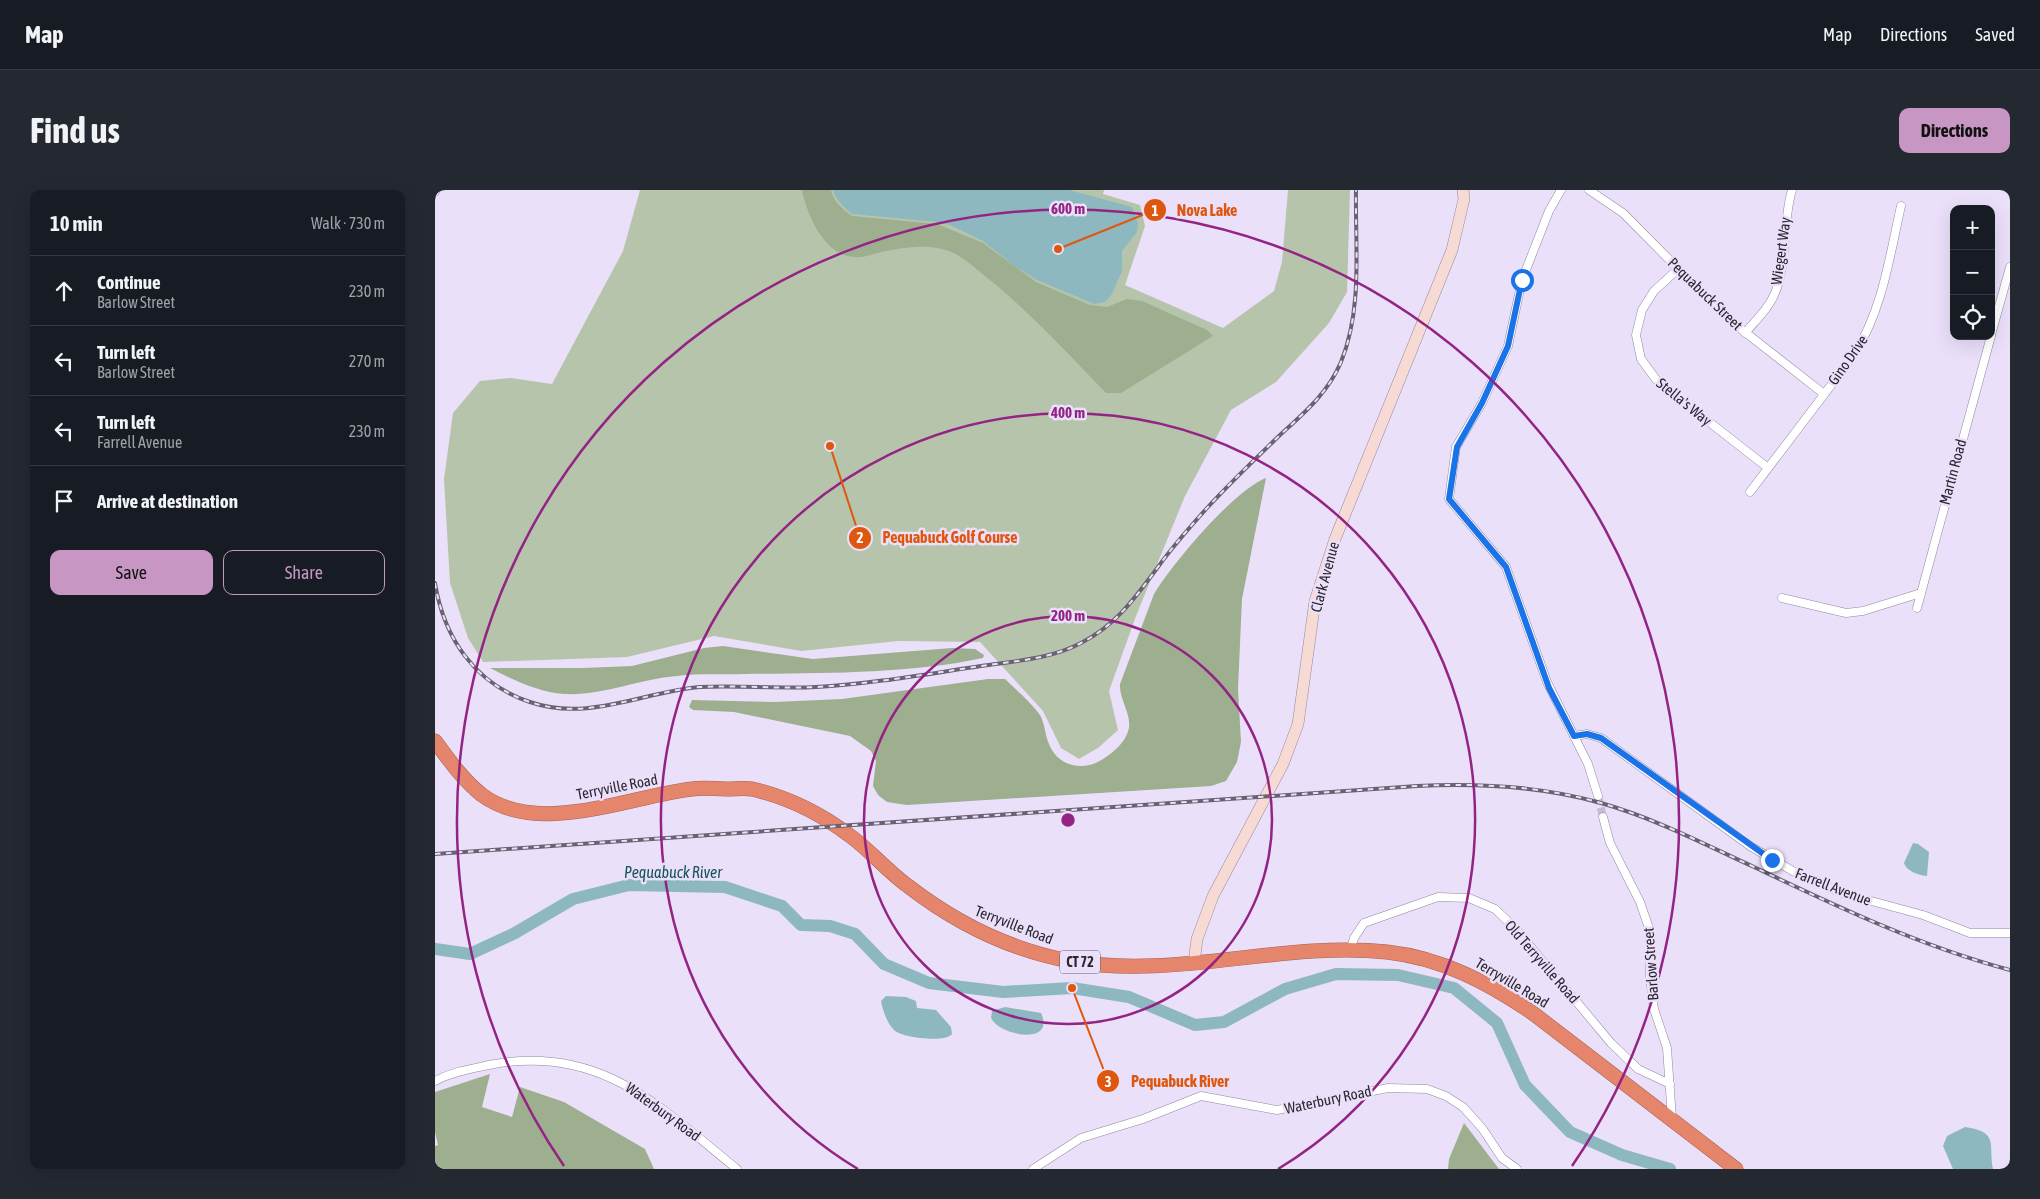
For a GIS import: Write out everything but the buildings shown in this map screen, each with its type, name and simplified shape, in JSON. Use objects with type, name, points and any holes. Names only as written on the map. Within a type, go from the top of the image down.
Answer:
[{"type":"highway","name":"Terryville Road","points":[[435,741],[467,782],[484,797],[505,807],[530,813],[566,813],[693,788],[750,789],[803,806],[849,835],[907,886],[970,928],[1051,957],[1097,965],[1157,967],[1350,951],[1387,952],[1427,960],[1461,971],[1485,982],[1534,1014],[1736,1169]]},
{"type":"main road","name":"Clark Avenue","points":[[1194,963],[1197,939],[1213,896],[1283,764],[1299,724],[1315,601],[1335,539],[1452,250],[1464,199],[1463,190]]},
{"type":"street","points":[[1561,190],[1549,211],[1522,280],[1508,346],[1482,403],[1457,447],[1449,499],[1506,567],[1549,688],[1588,764],[1599,796]]},
{"type":"street","name":"Pequabuck Street","points":[[1589,190],[1618,209],[1720,312],[1824,394]]},
{"type":"street","name":"Wiegert Way","points":[[1745,333],[1767,307],[1777,289],[1787,210],[1792,190]]},
{"type":"street","name":"Gino Drive","points":[[1750,492],[1824,394],[1869,330],[1879,303],[1901,206]]},
{"type":"street","name":"Martin Road","points":[[1995,321],[2010,267]]},
{"type":"street","name":"Stella's Way","points":[[1678,269],[1654,291],[1642,310],[1637,334],[1641,359],[1658,382],[1768,468]]},
{"type":"street","name":"Martin Road","points":[[1917,608],[1990,340]]},
{"type":"street","points":[[1782,598],[1846,614],[1863,612],[1921,593]]},
{"type":"street","name":"Farrell Avenue","points":[[1574,736],[1587,734],[1601,738],[1750,846],[1812,881],[1856,897],[1923,915],[1970,933],[2010,933]]},
{"type":"street","name":"Barlow Street","points":[[1603,817],[1610,843],[1635,891],[1649,924],[1651,944],[1650,977],[1654,1008],[1667,1048],[1672,1119]]},
{"type":"street","name":"Old Terryville Road","points":[[1350,951],[1354,938],[1364,923],[1385,914],[1438,897],[1469,898],[1495,909],[1515,928],[1611,1043],[1637,1069],[1670,1084]]},
{"type":"street","name":"Waterbury Road","points":[[435,1081],[450,1073],[511,1061],[543,1060],[572,1065],[623,1082],[654,1101],[737,1169]]},
{"type":"street","name":"Waterbury Road","points":[[1033,1169],[1081,1138],[1143,1119],[1201,1096],[1277,1110],[1387,1088],[1427,1089],[1446,1096],[1463,1107],[1482,1128],[1502,1158],[1517,1169]]},
{"type":"shaded area","points":[[640,190],[1104,190],[1103,194],[1140,205],[1145,226],[1125,285],[1223,328],[1274,291],[1282,262],[1288,190],[1350,190],[1347,292],[1329,323],[1276,382],[1231,410],[1185,496],[1136,616],[1109,691],[1118,730],[1098,748],[1079,759],[1061,748],[1043,711],[980,642],[898,641],[801,651],[714,636],[627,657],[483,662],[468,638],[450,583],[444,479],[453,413],[480,381],[511,378],[552,384],[623,251]]},
{"type":"shaded area","points":[[802,190],[831,190],[839,205],[852,216],[937,224],[983,243],[1036,282],[1090,305],[1107,307],[1127,299],[1142,301],[1207,330],[1213,336],[1121,393],[1106,393],[1024,310],[964,259],[950,252],[931,247],[911,247],[861,257],[844,255],[834,250],[819,232],[808,211]]},
{"type":"shaded area","points":[[833,190],[1069,190],[1132,207],[1138,223],[1137,232],[1122,251],[1122,271],[1112,294],[1105,302],[1094,304],[1037,280],[1016,267],[983,241],[950,225],[937,222],[852,214],[838,201]]},
{"type":"shaded area","points":[[1266,478],[1242,599],[1238,689],[1241,742],[1237,762],[1226,781],[1211,786],[907,805],[887,802],[878,795],[873,786],[876,761],[871,751],[850,736],[734,712],[693,710],[689,707],[692,700],[774,702],[842,699],[988,679],[1005,679],[1040,715],[1049,744],[1059,758],[1072,765],[1080,766],[1096,763],[1115,750],[1122,742],[1129,728],[1120,684],[1154,594],[1189,547],[1221,512],[1252,485]]},
{"type":"shaded area","points":[[723,646],[813,659],[952,648],[975,649],[984,655],[983,658],[955,663],[895,670],[834,673],[685,675],[578,694],[554,693],[535,688],[490,668],[632,666],[704,648]]},
{"type":"shaded area","points":[[1913,843],[1918,844],[1929,852],[1927,876],[1913,872],[1905,866],[1904,863]]},
{"type":"shaded area","points":[[886,996],[906,997],[916,1001],[917,1008],[936,1010],[951,1027],[952,1034],[948,1037],[933,1039],[899,1033],[894,1030],[884,1013],[881,1001]]},
{"type":"shaded area","points":[[1005,1007],[1041,1013],[1043,1023],[1041,1030],[1034,1034],[1025,1035],[1014,1033],[996,1024],[991,1018],[992,1011]]},
{"type":"shaded area","points":[[490,1074],[482,1107],[512,1117],[520,1087],[564,1102],[645,1149],[654,1169],[435,1169],[435,1146],[438,1145],[435,1132],[435,1092]]},
{"type":"shaded area","points":[[1464,1123],[1499,1169],[1448,1169],[1449,1159]]},
{"type":"shaded area","points":[[1965,1127],[1976,1129],[1988,1136],[1993,1169],[1953,1169],[1943,1146],[1947,1136]]},
{"type":"waterway","name":"Pequabuck River","points":[[435,949],[470,954],[515,933],[573,899],[629,885],[725,887],[782,906],[801,925],[830,926],[855,934],[884,964],[929,983],[1003,992],[1072,988],[1129,997],[1195,1025],[1224,1022],[1285,989],[1336,974],[1398,975],[1454,988],[1497,1023],[1525,1085],[1570,1132],[1622,1155],[1670,1169]]},
{"type":"tunnel","points":[[1598,796],[1603,817]]},
{"type":"railway","points":[[435,583],[439,603],[446,622],[465,656],[478,671],[493,684],[510,694],[530,702],[573,709],[615,704],[700,687],[801,687],[857,684],[1033,659],[1057,653],[1081,643],[1105,628],[1124,610],[1207,508],[1306,410],[1322,393],[1336,373],[1348,341],[1355,299],[1356,190]]},
{"type":"railway","points":[[435,854],[1417,786],[1464,785],[1510,787],[1579,797],[1621,809],[1679,832],[1817,897],[1880,924],[1944,949],[2010,970]]},
{"type":"place","name":"Nova Lake","points":[[1058,249]]},
{"type":"place","name":"Pequabuck Golf Course","points":[[830,446]]},
{"type":"place","name":"Pequabuck River","points":[[1072,988]]},
{"type":"route","points":[[1522,280],[1508,346],[1482,403],[1457,447],[1449,499],[1506,567],[1549,688],[1574,736],[1587,734],[1601,738],[1772,860]]}]
